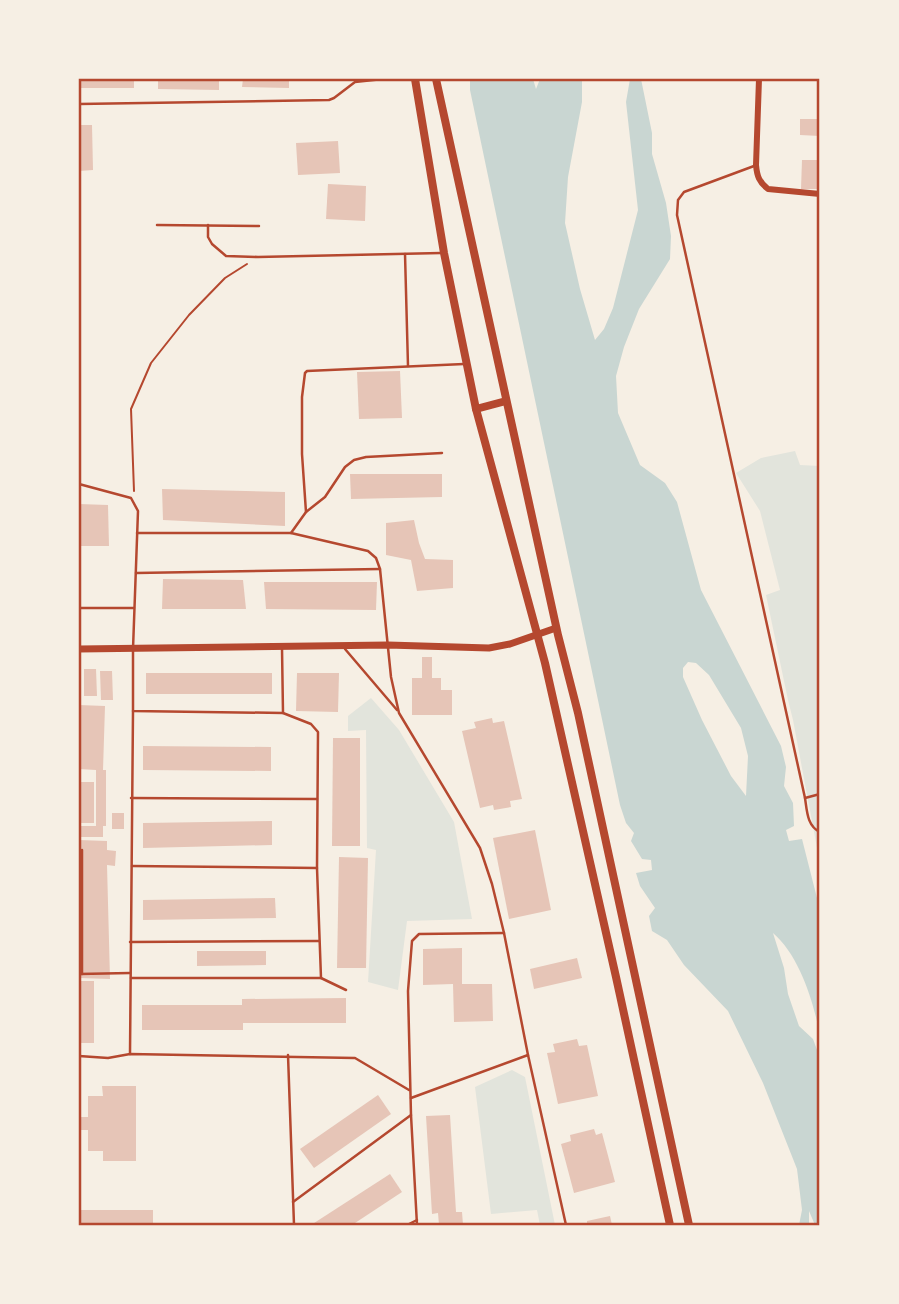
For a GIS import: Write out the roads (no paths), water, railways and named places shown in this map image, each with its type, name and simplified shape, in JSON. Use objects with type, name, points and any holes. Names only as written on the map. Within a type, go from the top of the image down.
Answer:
[{"type":"main road","points":[[415,79],[444,253],[476,409],[545,663],[670,1225]]},
{"type":"main road","points":[[436,79],[689,1225]]},
{"type":"main road","points":[[476,409],[506,401]]},
{"type":"street","points":[[759,79],[756,165],[761,184],[768,189],[820,194]]},
{"type":"street","points":[[79,649],[388,645],[489,648],[510,644],[556,628]]},
{"type":"lane","points":[[79,104],[329,100],[355,82],[383,79]]},
{"type":"lane","points":[[756,165],[684,192],[678,200],[677,215],[810,823],[813,829],[820,832]]},
{"type":"lane","points":[[158,225],[259,226]]},
{"type":"lane","points":[[208,225],[208,237],[212,244],[226,256],[444,253]]},
{"type":"lane","points":[[405,254],[408,367]]},
{"type":"lane","points":[[306,512],[302,454],[304,373],[466,364]]},
{"type":"lane","points":[[291,533],[306,512],[325,497],[345,467],[354,460],[442,453]]},
{"type":"lane","points":[[79,484],[131,498],[138,510],[132,711],[130,1054]]},
{"type":"lane","points":[[138,533],[291,533],[368,551],[376,558],[380,569],[399,713]]},
{"type":"lane","points":[[136,573],[380,569]]},
{"type":"lane","points":[[79,608],[134,608]]},
{"type":"lane","points":[[343,647],[399,713],[480,848],[504,933],[566,1225]]},
{"type":"lane","points":[[282,648],[283,713]]},
{"type":"lane","points":[[132,711],[283,713],[311,724],[318,732],[317,868],[321,978]]},
{"type":"lane","points":[[805,798],[820,794]]},
{"type":"lane","points":[[131,798],[318,799]]},
{"type":"lane","points":[[82,850],[80,974],[130,973]]},
{"type":"lane","points":[[132,866],[317,868]]},
{"type":"lane","points":[[417,1225],[408,991],[412,941],[419,934],[504,933]]},
{"type":"lane","points":[[130,942],[319,941]]},
{"type":"lane","points":[[130,978],[321,978],[346,990]]},
{"type":"lane","points":[[79,1056],[108,1058],[130,1054],[288,1055],[355,1058],[410,1091]]},
{"type":"lane","points":[[288,1055],[294,1225]]},
{"type":"lane","points":[[411,1097],[528,1055]]},
{"type":"lane","points":[[293,1202],[411,1115]]},
{"type":"lane","points":[[407,1225],[417,1220]]}]
